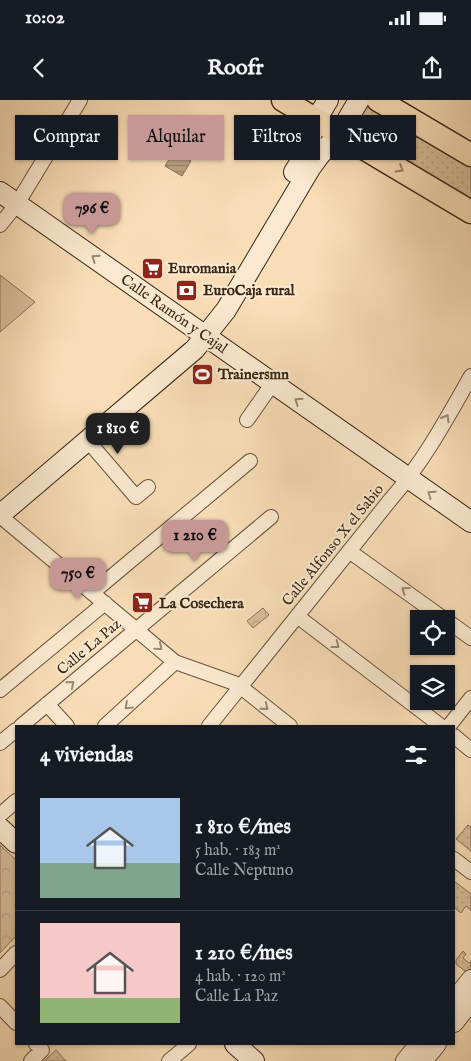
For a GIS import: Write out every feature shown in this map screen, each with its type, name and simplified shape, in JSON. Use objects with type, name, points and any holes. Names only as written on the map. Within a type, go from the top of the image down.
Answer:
[{"type":"main road","points":[[283,100],[308,115]]},
{"type":"main road","points":[[319,115],[328,100]]},
{"type":"main road","points":[[351,115],[360,100]]},
{"type":"main road","points":[[378,100],[471,155]]},
{"type":"main road","points":[[0,498],[179,346],[207,337],[226,310],[311,167],[330,144]]},
{"type":"main road","points":[[207,337],[220,296],[302,160]]},
{"type":"main road","points":[[384,160],[471,212]]},
{"type":"main road","name":"Calle Ramón y Cajal","points":[[0,192],[471,522]]},
{"type":"main road","points":[[0,516],[188,356],[197,352],[208,355],[213,354],[217,350],[207,337]]},
{"type":"main road","points":[[0,828],[15,841]]},
{"type":"main road","points":[[236,1045],[254,1061]]},
{"type":"street","points":[[0,224],[17,204],[80,100]]},
{"type":"street","name":"Calle Alfonso X el Sabio","points":[[210,725],[349,550],[409,478],[422,460],[471,376]]},
{"type":"street","points":[[247,420],[273,383]]},
{"type":"street","points":[[88,441],[136,497],[148,487]]},
{"type":"street","points":[[92,593],[250,461]]},
{"type":"street","points":[[0,516],[175,662],[240,687],[289,725]]},
{"type":"street","name":"Calle La Paz","points":[[21,725],[271,517]]},
{"type":"street","points":[[349,550],[431,610]]},
{"type":"street","points":[[0,690],[105,603]]},
{"type":"street","points":[[297,616],[439,725]]},
{"type":"street","points":[[455,627],[471,638]]},
{"type":"street","points":[[106,725],[175,662]]},
{"type":"street","points":[[450,725],[471,698]]},
{"type":"street","points":[[47,704],[65,725]]},
{"type":"street","points":[[0,744],[15,731]]},
{"type":"street","points":[[455,737],[471,750]]},
{"type":"street","points":[[0,815],[15,803]]},
{"type":"street","points":[[455,859],[471,872]]},
{"type":"street","points":[[0,970],[15,954]]},
{"type":"street","points":[[455,1020],[464,993]]},
{"type":"street","points":[[0,1006],[15,1022]]},
{"type":"street","points":[[169,1061],[188,1045]]},
{"type":"street","points":[[405,1061],[418,1045]]},
{"type":"street","points":[[423,1061],[436,1045]]},
{"type":"street","points":[[31,1061],[39,1047]]},
{"type":"green space","points":[[359,100],[390,115],[350,115]]},
{"type":"green space","points":[[416,128],[471,155],[471,212],[383,160],[416,160]]},
{"type":"green space","points":[[0,275],[35,302],[0,332]]},
{"type":"green space","points":[[263,608],[269,615],[253,628],[247,621]]},
{"type":"green space","points":[[468,825],[471,827],[471,851],[456,839]]},
{"type":"green space","points":[[0,845],[15,859],[15,937],[0,953]]},
{"type":"green space","points":[[455,882],[471,894],[471,910],[466,906],[461,913],[455,908]]},
{"type":"green space","points":[[463,951],[466,954],[463,958],[469,963],[471,961],[470,970],[465,971],[456,964],[456,960]]},
{"type":"green space","points":[[56,1050],[66,1061],[44,1061]]},
{"type":"shaded area","points":[[169,160],[191,161],[182,176],[165,166]]},
{"type":"place","name":"Euromania","points":[[152,268]]},
{"type":"place","name":"EuroCaja rural","points":[[187,290]]},
{"type":"place","name":"Trainersmn","points":[[202,374]]},
{"type":"place","name":"La Cosechera","points":[[143,603]]}]
